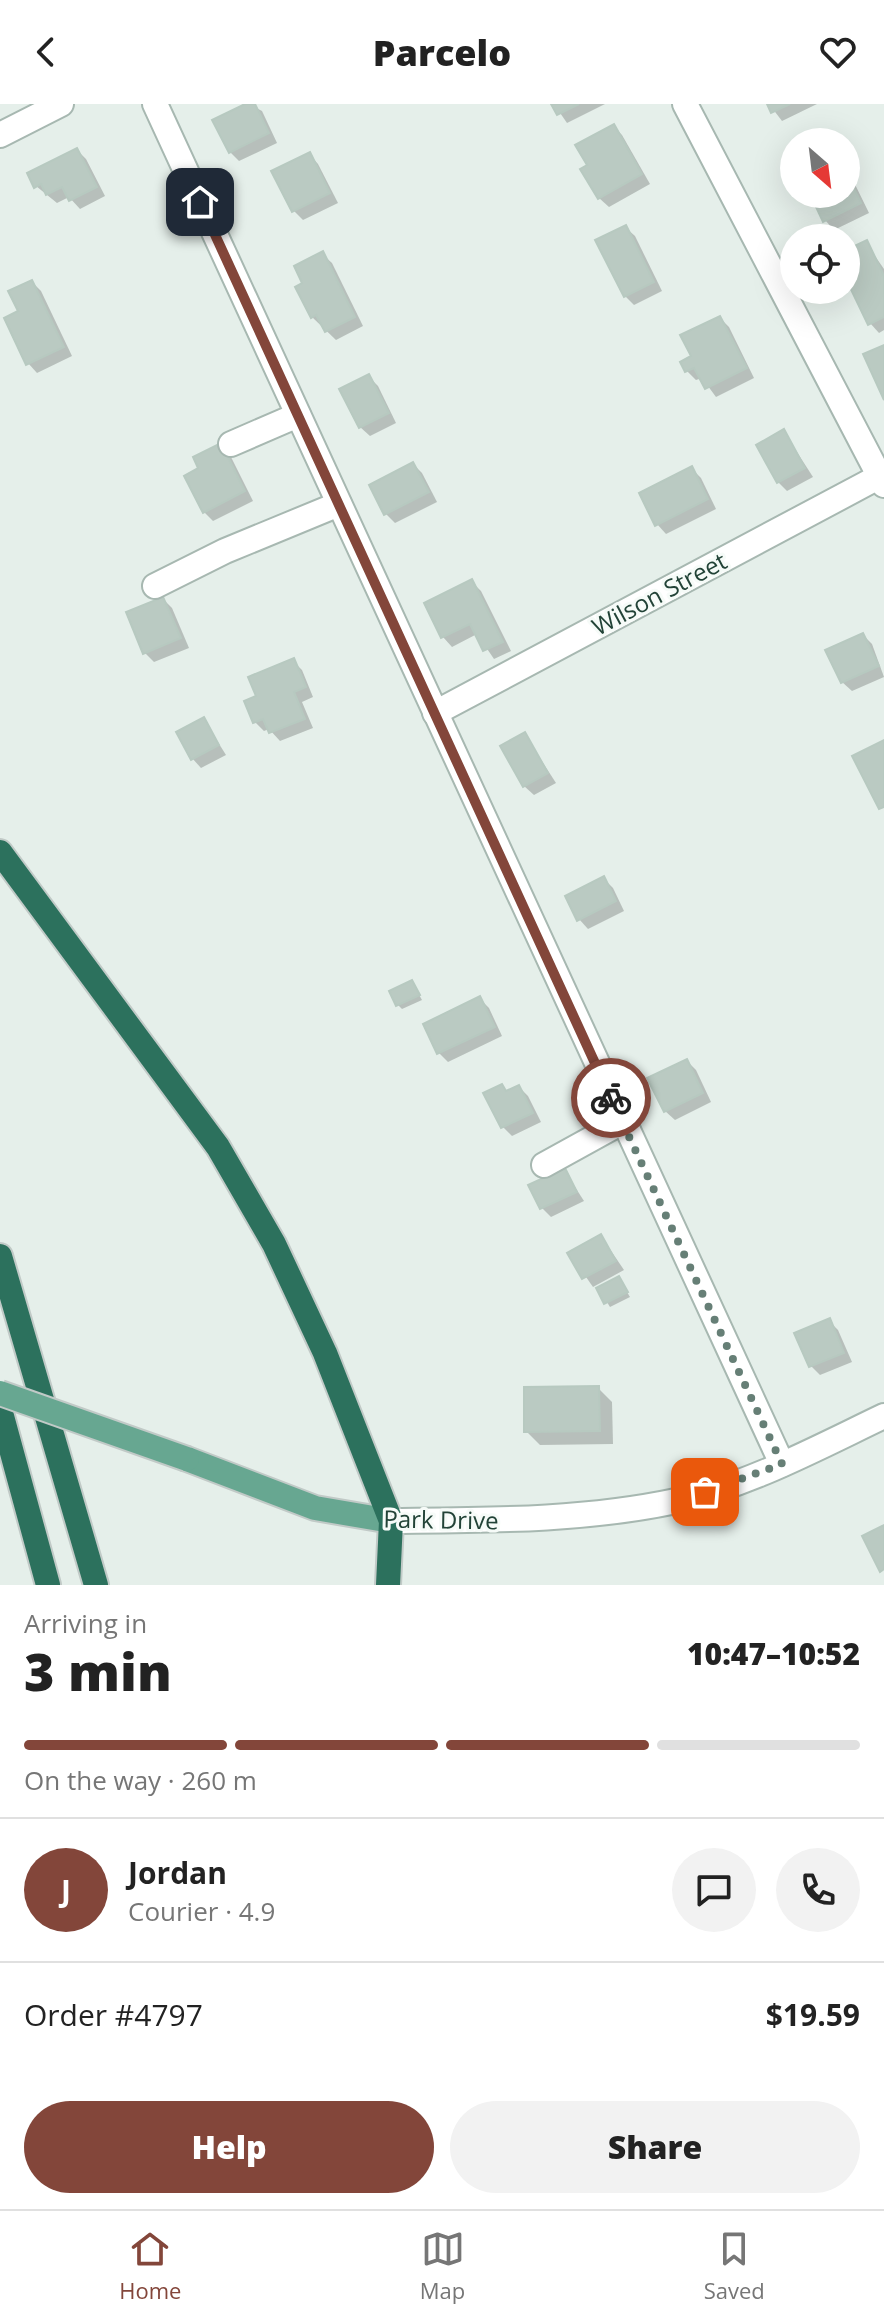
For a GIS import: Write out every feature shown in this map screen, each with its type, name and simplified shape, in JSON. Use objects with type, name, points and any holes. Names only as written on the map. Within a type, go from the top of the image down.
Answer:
[{"type":"highway","points":[[0,852],[218,1147],[274,1244],[318,1339],[391,1521],[388,1585]]},
{"type":"highway","points":[[0,1256],[96,1585]]},
{"type":"highway","points":[[0,1409],[48,1585]]},
{"type":"main road","name":"Park Drive","points":[[0,1393],[315,1508],[391,1521]]},
{"type":"street","points":[[0,135],[61,104]]},
{"type":"street","points":[[155,104],[782,1464]]},
{"type":"street","points":[[685,104],[883,478]]},
{"type":"street","points":[[231,444],[298,415]]},
{"type":"street","name":"Wilson Street","points":[[435,713],[883,478]]},
{"type":"street","points":[[155,586],[225,551],[339,504]]},
{"type":"street","points":[[544,1165],[622,1122]]},
{"type":"street","name":"Park Drive","points":[[391,1521],[585,1517],[679,1501],[782,1464],[884,1416]]},
{"type":"building","points":[[245,104],[255,104],[269,133],[229,153],[212,120]]},
{"type":"building","points":[[551,104],[579,104],[557,115]]},
{"type":"building","points":[[767,104],[790,104],[771,113]]},
{"type":"building","points":[[614,124],[642,174],[598,199],[580,169],[587,165],[575,145]]},
{"type":"building","points":[[77,148],[97,187],[69,201],[62,187],[46,195],[41,184],[34,188],[27,173]]},
{"type":"building","points":[[310,152],[330,193],[292,212],[271,171]]},
{"type":"building","points":[[816,208],[851,208],[823,222]]},
{"type":"building","points":[[626,225],[654,282],[624,297],[595,240]]},
{"type":"building","points":[[867,240],[884,276],[884,317],[868,325],[858,304],[860,243]]},
{"type":"building","points":[[323,251],[355,317],[325,332],[316,315],[311,318],[295,287],[302,283],[294,266]]},
{"type":"building","points":[[32,280],[64,347],[26,365],[4,318],[18,311],[8,291]]},
{"type":"building","points":[[720,316],[747,368],[705,389],[694,368],[685,372],[680,362],[691,356],[680,335]]},
{"type":"building","points":[[884,345],[884,400],[863,354]]},
{"type":"building","points":[[369,374],[389,413],[359,428],[339,389]]},
{"type":"building","points":[[784,429],[805,468],[777,483],[756,445]]},
{"type":"building","points":[[221,443],[245,491],[203,513],[184,476],[198,468],[193,457]]},
{"type":"building","points":[[413,462],[429,492],[384,515],[369,485]]},
{"type":"building","points":[[692,466],[708,499],[655,526],[639,493]]},
{"type":"building","points":[[472,579],[503,642],[483,651],[470,624],[441,638],[424,603]]},
{"type":"building","points":[[163,597],[181,638],[143,654],[126,612]]},
{"type":"building","points":[[863,633],[879,666],[841,683],[825,650]]},
{"type":"building","points":[[294,658],[306,687],[294,692],[305,719],[269,733],[263,719],[253,723],[244,701],[256,696],[248,677]]},
{"type":"building","points":[[204,717],[219,745],[191,760],[176,732]]},
{"type":"building","points":[[525,732],[548,773],[523,787],[500,746]]},
{"type":"building","points":[[884,740],[884,807],[879,809],[852,756]]},
{"type":"building","points":[[604,876],[616,901],[577,921],[565,896]]},
{"type":"building","points":[[412,980],[420,995],[396,1006],[389,991]]},
{"type":"building","points":[[480,996],[495,1027],[437,1054],[423,1024]]},
{"type":"building","points":[[687,1059],[703,1093],[664,1112],[647,1078]]},
{"type":"building","points":[[502,1084],[506,1091],[519,1085],[533,1113],[501,1128],[483,1093]]},
{"type":"building","points":[[565,1168],[577,1192],[540,1209],[528,1185]]},
{"type":"building","points":[[601,1234],[616,1261],[582,1279],[567,1253]]},
{"type":"building","points":[[619,1276],[628,1292],[604,1304],[596,1288]]},
{"type":"building","points":[[830,1318],[844,1353],[809,1367],[794,1333]]},
{"type":"building","points":[[599,1386],[600,1431],[524,1432],[524,1387]]},
{"type":"building","points":[[884,1525],[884,1569],[880,1572],[862,1536]]},
{"type":"way so far","points":[[611,1098],[782,1464],[705,1492]]},
{"type":"route","points":[[200,202],[611,1098]]}]
